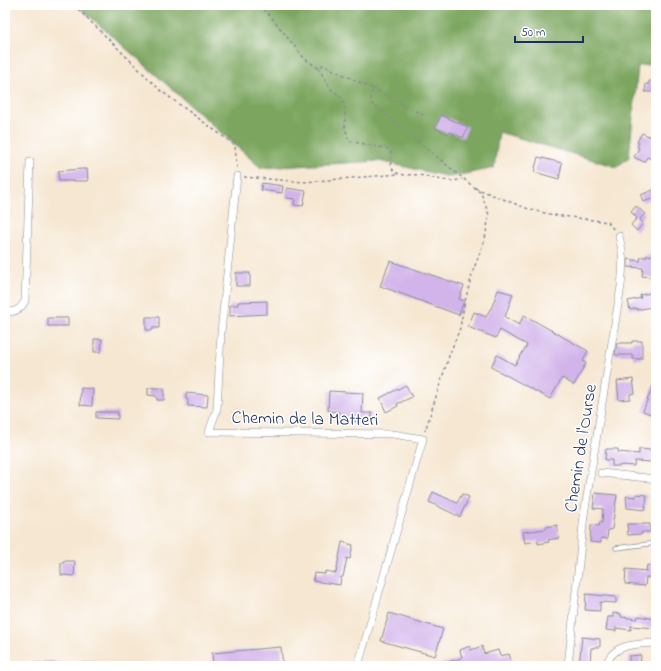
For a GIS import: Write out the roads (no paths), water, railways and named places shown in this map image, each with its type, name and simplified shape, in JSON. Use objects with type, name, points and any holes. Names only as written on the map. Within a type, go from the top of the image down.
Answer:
[{"type":"street","points":[[5,312],[20,310],[25,301],[30,162]]},
{"type":"street","name":"Chemin de la Matteri","points":[[237,176],[221,332],[217,409],[209,432],[393,434],[423,439],[358,666]]},
{"type":"street","name":"Chemin de l'Ourse","points":[[568,666],[584,515],[621,280],[623,260],[619,236]]},
{"type":"street","points":[[601,473],[656,479]]},
{"type":"street","points":[[606,666],[613,653],[624,646],[656,642]]},
{"type":"street","points":[[36,666],[123,666]]},
{"type":"lane","points":[[616,548],[656,543]]}]
